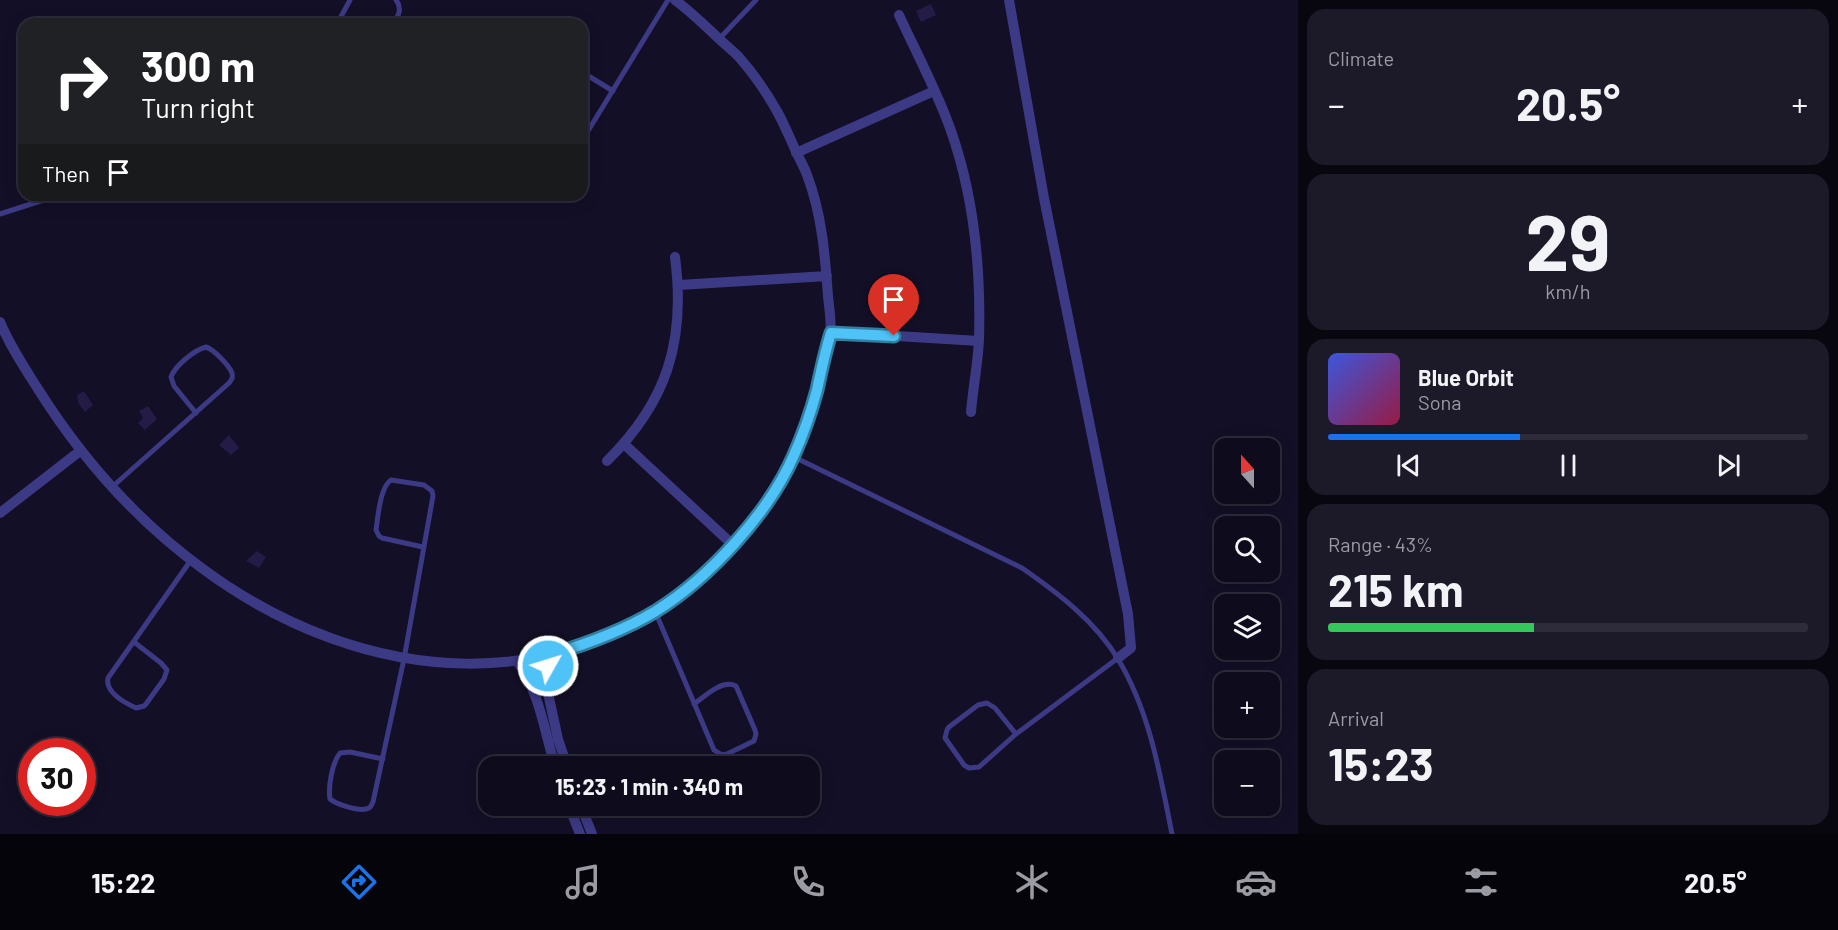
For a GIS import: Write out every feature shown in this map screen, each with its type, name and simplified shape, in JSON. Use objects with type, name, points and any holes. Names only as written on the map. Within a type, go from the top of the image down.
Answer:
[{"type":"street","points":[[0,322],[2,335],[59,423],[112,487],[163,538],[229,588],[270,612],[358,648],[404,659],[441,663],[479,664],[517,661],[550,655],[604,637],[656,611],[709,570],[756,518],[794,457],[817,391],[823,356],[831,333],[823,241],[817,207],[807,173],[777,111],[758,82],[737,55],[693,12],[675,0]]},
{"type":"street","points":[[1009,0],[1044,198],[1128,614],[1131,648],[1118,658]]},
{"type":"street","points":[[899,15],[950,128],[964,178],[974,229],[979,281],[979,342],[971,412]]},
{"type":"street","points":[[796,153],[934,91]]},
{"type":"street","points":[[607,461],[645,417],[661,386],[673,354],[678,320],[679,285],[675,257]]},
{"type":"street","points":[[679,285],[827,276]]},
{"type":"street","points":[[831,333],[979,342]]},
{"type":"street","points":[[624,444],[733,545]]},
{"type":"street","points":[[0,513],[80,450]]},
{"type":"street","points":[[550,655],[546,684],[554,756]]},
{"type":"street","points":[[517,661],[548,718],[563,756]]},
{"type":"street","points":[[573,816],[580,834]]},
{"type":"street","points":[[585,816],[592,834]]},
{"type":"lane","points":[[340,18],[350,0]]},
{"type":"lane","points":[[396,0],[400,6],[396,18]]},
{"type":"lane","points":[[588,131],[668,0]]},
{"type":"lane","points":[[719,39],[756,0]]},
{"type":"lane","points":[[588,76],[613,91]]},
{"type":"lane","points":[[0,214],[40,201]]},
{"type":"lane","points":[[112,487],[196,413],[230,383],[232,379],[230,370],[213,349],[206,347],[175,369],[171,377],[174,386],[196,413]]},
{"type":"lane","points":[[794,457],[1022,568],[1075,608],[1118,658],[1144,715],[1154,745],[1172,834]]},
{"type":"lane","points":[[383,759],[350,752],[340,753],[335,761],[329,792],[330,799],[336,804],[362,809],[371,806],[383,759],[404,659],[433,496],[432,491],[424,485],[391,480],[387,482],[377,534],[382,538],[423,547]]},
{"type":"lane","points":[[134,642],[161,663],[166,670],[164,679],[146,704],[140,708],[133,707],[111,691],[107,682],[108,678],[191,560]]},
{"type":"lane","points":[[656,611],[694,704],[714,750],[717,753],[727,754],[754,741],[755,730],[736,686],[723,684],[694,704]]},
{"type":"lane","points":[[1016,734],[995,708],[987,703],[978,705],[949,727],[945,738],[964,765],[979,767],[1016,734],[1118,658]]},
{"type":"building","points":[[931,4],[936,15],[921,22],[916,11]]},
{"type":"building","points":[[84,391],[93,405],[85,412],[78,403],[77,395]]},
{"type":"building","points":[[148,406],[157,419],[145,430],[138,423],[143,418],[139,411]]},
{"type":"building","points":[[229,435],[239,448],[231,455],[219,445]]},
{"type":"building","points":[[257,551],[266,557],[259,568],[246,561]]},
{"type":"route","points":[[548,666],[550,655],[604,637],[656,611],[709,570],[756,518],[794,457],[817,391],[823,356],[831,333],[894,336]]}]
